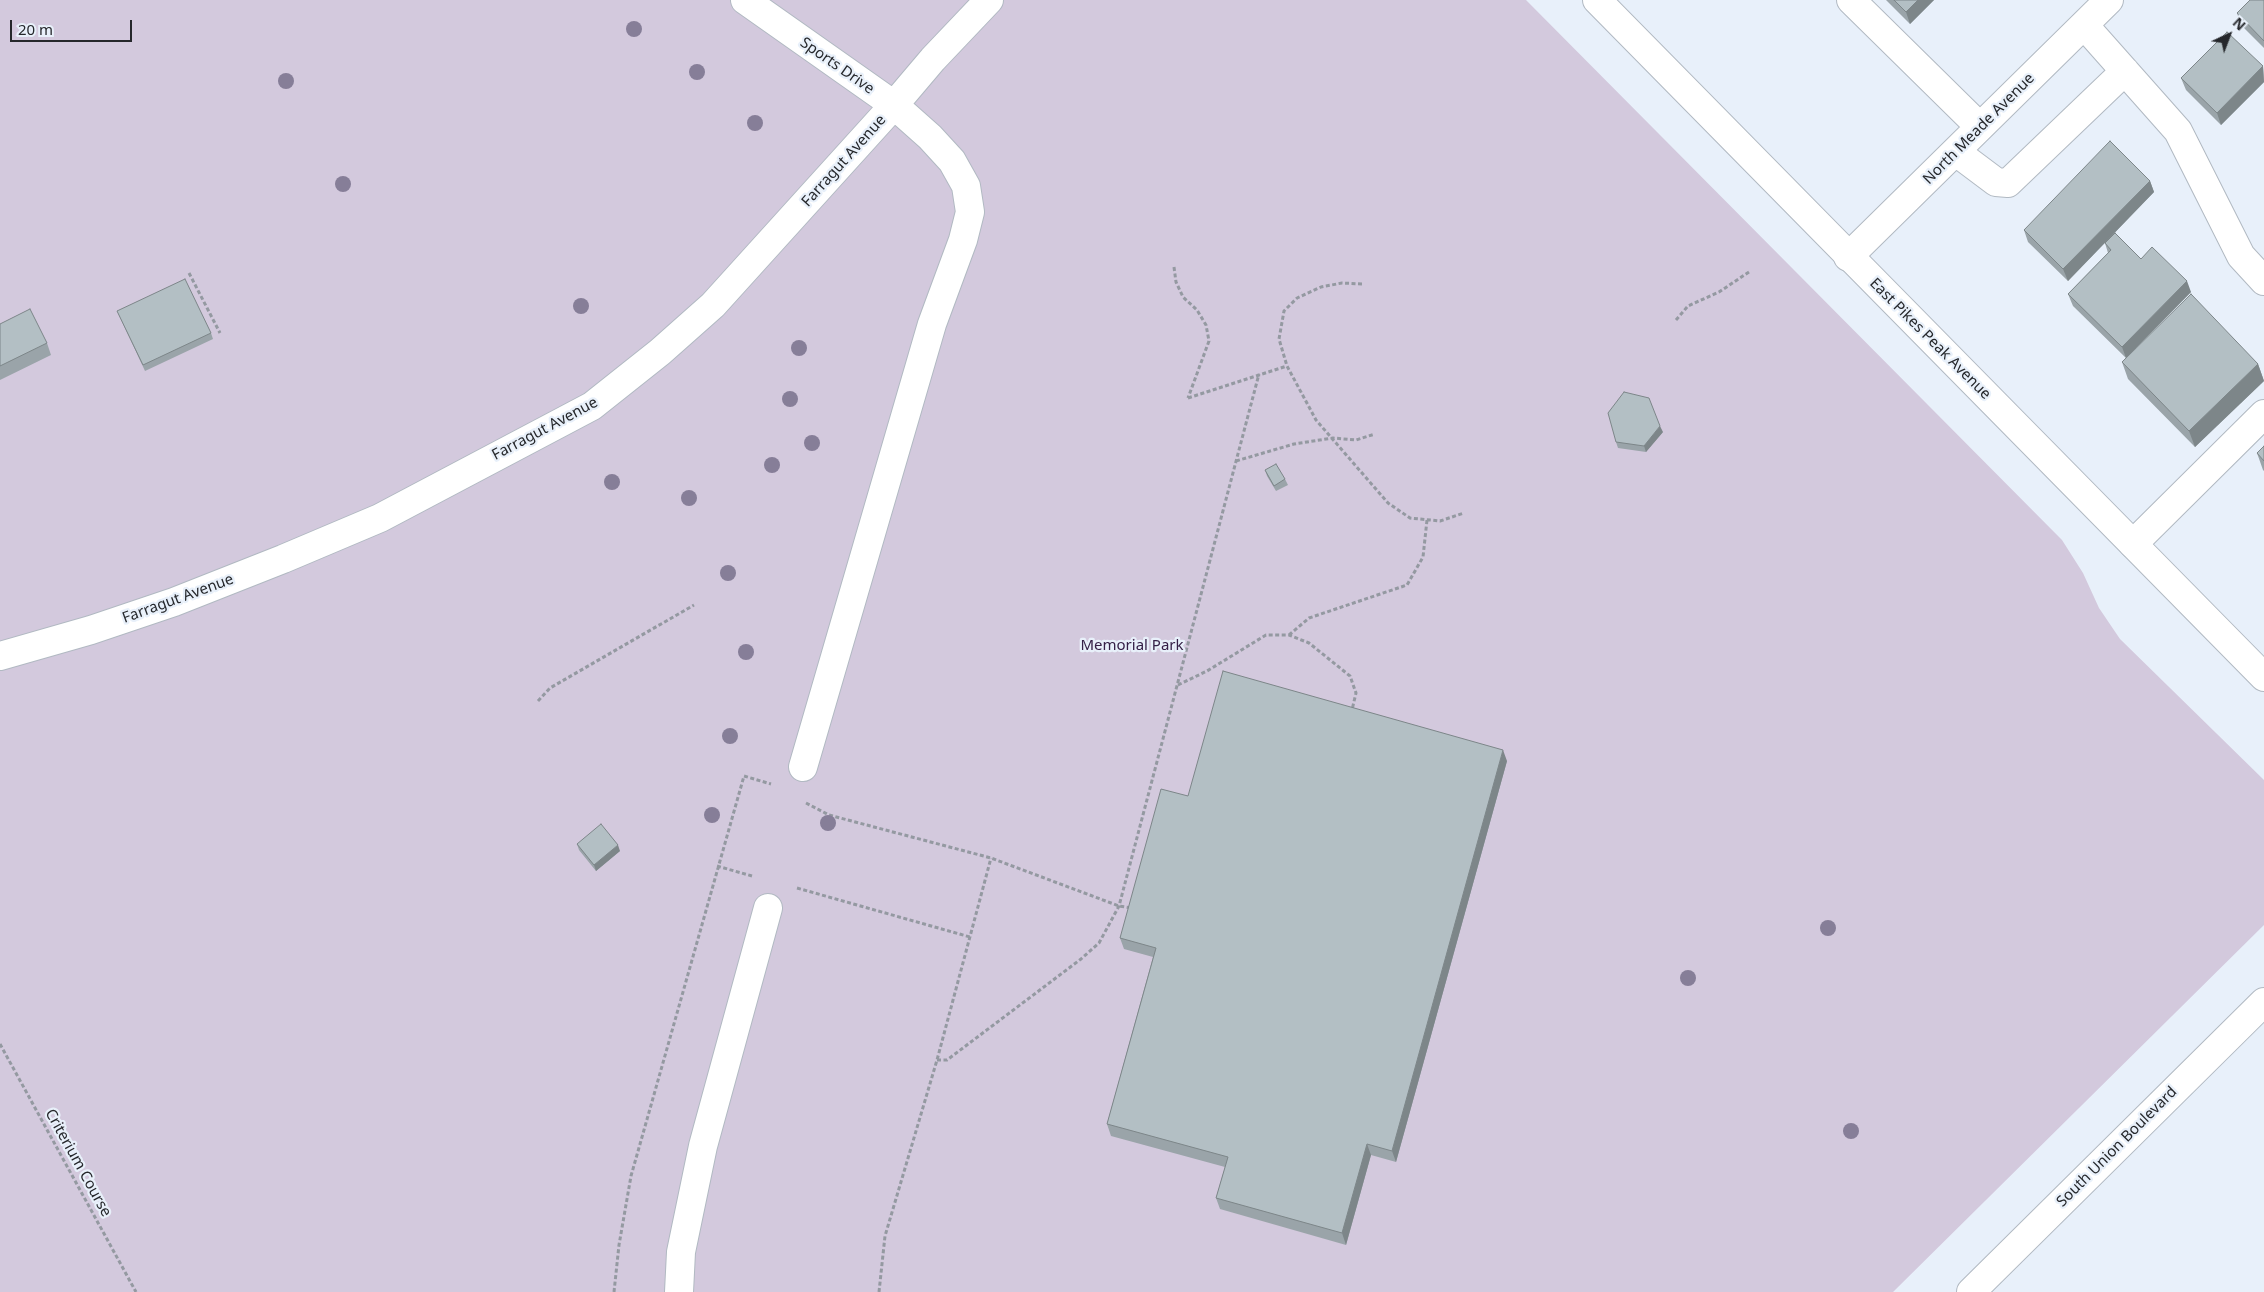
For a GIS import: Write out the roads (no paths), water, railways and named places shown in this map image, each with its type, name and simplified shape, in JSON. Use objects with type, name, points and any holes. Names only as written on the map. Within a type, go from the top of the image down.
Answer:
[{"type":"street","name":"Sports Drive","points":[[745,0],[894,105],[930,137],[947,155],[966,186],[970,212],[963,240],[932,324],[803,767]]},
{"type":"street","name":"Farragut Avenue","points":[[0,656],[174,602],[380,518],[592,406],[660,352],[712,305],[894,105],[933,59],[989,0]]},
{"type":"street","name":"East Pikes Peak Avenue","points":[[1597,0],[1848,257],[2264,677]]},
{"type":"street","points":[[1850,0],[1980,128]]},
{"type":"street","name":"North Meade Avenue","points":[[1848,257],[2109,0]]},
{"type":"street","points":[[2084,25],[2178,132],[2241,256],[2264,281]]},
{"type":"street","points":[[1956,152],[1996,182],[2008,183],[2125,71]]},
{"type":"street","points":[[2133,544],[2264,414]]},
{"type":"street","points":[[679,1292],[681,1252],[703,1146],[768,908]]},
{"type":"street","name":"South Union Boulevard","points":[[1971,1292],[2264,1002]]},
{"type":"park label","name":"Memorial Park","points":[[1132,646]]}]
